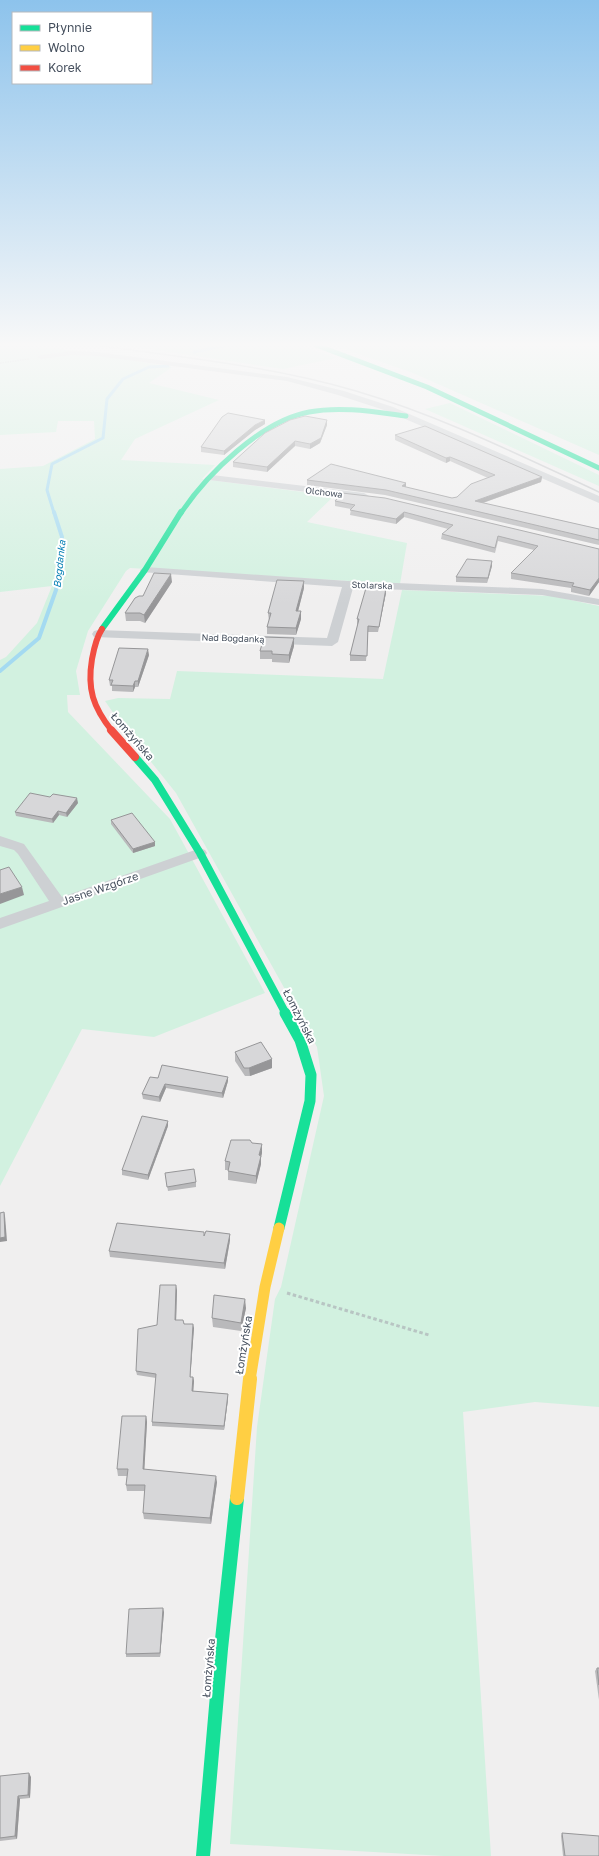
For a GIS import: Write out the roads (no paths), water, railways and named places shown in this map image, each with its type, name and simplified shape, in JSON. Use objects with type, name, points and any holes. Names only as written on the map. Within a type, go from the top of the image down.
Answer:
[{"type":"street","name":"Łomżyńska","points":[[203,1856],[221,1649],[250,1379],[265,1287],[310,1101],[311,1075],[304,1050],[290,1020],[200,853],[156,780],[98,714],[93,703],[90,690],[89,669],[98,634],[145,570],[191,499],[201,487],[232,457],[264,432]]},
{"type":"street","points":[[442,432],[599,500]]},
{"type":"street","points":[[522,432],[599,468]]},
{"type":"street","name":"Olchowa","points":[[212,478],[372,498]]},
{"type":"street","name":"Stolarska","points":[[145,570],[348,584],[542,592],[599,602]]},
{"type":"street","name":"Nad Bogdanką","points":[[98,634],[332,642],[348,584]]},
{"type":"street","points":[[0,841],[19,847],[23,851],[58,903]]},
{"type":"street","name":"Jasne Wzgórze","points":[[0,924],[200,853]]},
{"type":"waterway","name":"Bogdanka","points":[[54,513],[47,490],[52,464],[103,438],[104,432]]},
{"type":"waterway","name":"Bogdanka","points":[[0,671],[39,638],[56,590],[62,537],[54,512]]},
{"type":"railway","points":[[467,432],[599,492]]}]
